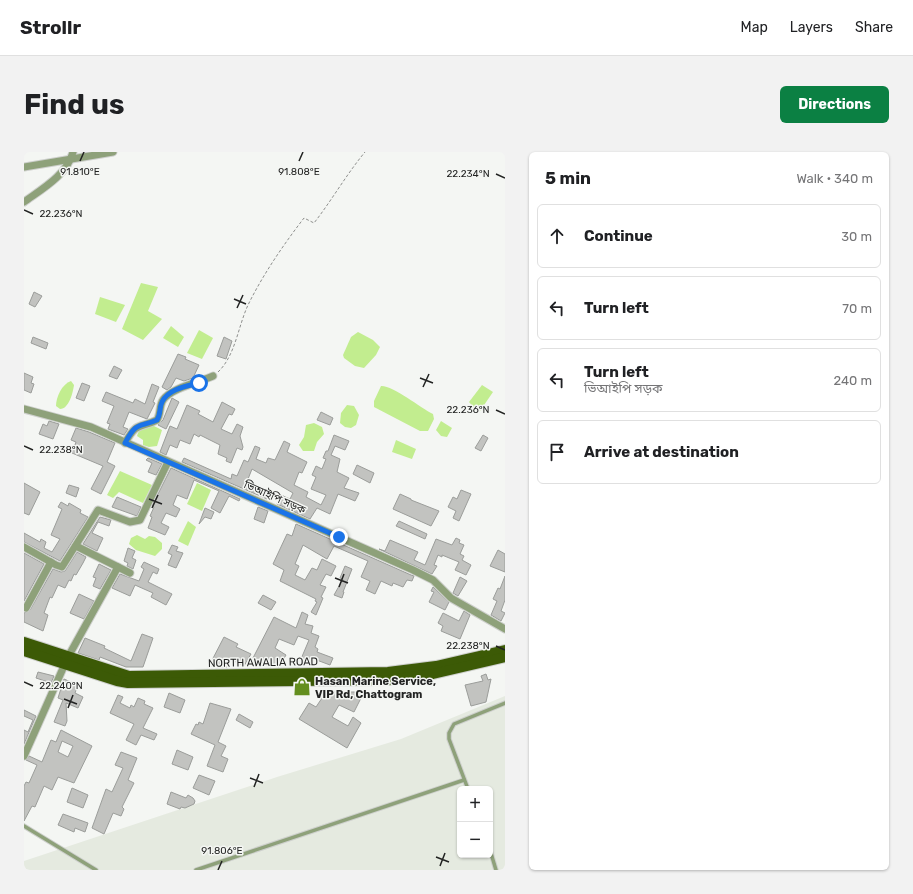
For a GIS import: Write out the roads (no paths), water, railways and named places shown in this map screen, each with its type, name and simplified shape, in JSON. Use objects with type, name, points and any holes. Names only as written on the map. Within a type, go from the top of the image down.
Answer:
[{"type":"main road","name":"NORTH AWALIA ROAD","points":[[24,642],[117,681],[128,683],[390,680],[426,676],[505,657]]},
{"type":"main road","name":"NORTH AWALIA ROAD","points":[[24,651],[67,660],[129,676],[388,672],[436,666],[505,650]]},
{"type":"street","points":[[24,202],[51,183],[71,160],[73,152]]},
{"type":"street","points":[[24,167],[114,152]]},
{"type":"street","points":[[125,443],[130,433],[140,424],[157,420],[160,414],[161,403],[170,393],[213,376]]},
{"type":"street","name":"ভিআইপি সড়ক","points":[[24,409],[91,428],[413,570],[433,580],[451,598],[505,629]]},
{"type":"street","points":[[24,547],[62,567],[98,510],[130,522],[140,520],[168,462]]},
{"type":"street","points":[[76,546],[130,572]]},
{"type":"street","points":[[26,608],[51,562]]},
{"type":"street","points":[[24,756],[67,660],[118,567]]},
{"type":"lane","points":[[467,786],[449,739],[451,728],[454,724],[505,703]]},
{"type":"lane","points":[[196,870],[464,780]]},
{"type":"lane","points":[[24,826],[96,870]]},
{"type":"lane","points":[[492,858],[496,870]]},
{"type":"place","name":"Hasan Marine Service, VIP Rd, Chattogram","points":[[302,687]]}]
